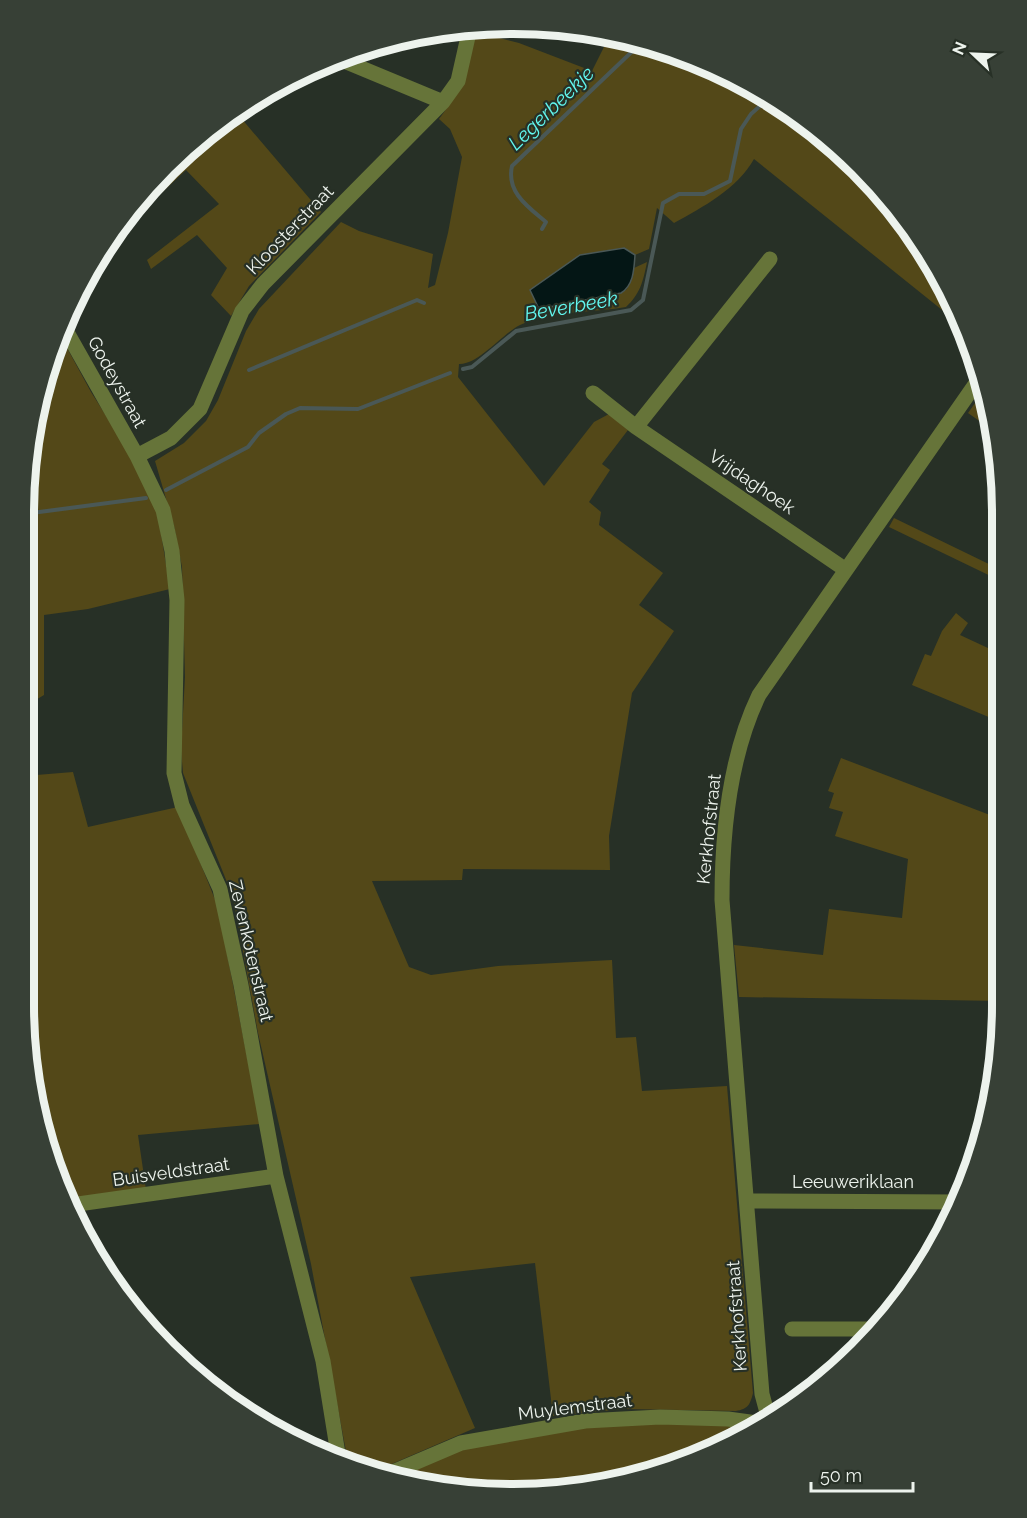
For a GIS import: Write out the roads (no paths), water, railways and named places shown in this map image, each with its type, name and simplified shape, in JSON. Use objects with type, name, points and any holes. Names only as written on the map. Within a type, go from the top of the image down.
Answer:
[{"type":"street","name":"Kloosterstraat","points":[[137,456],[171,438],[185,427],[200,409],[242,312],[263,284],[443,102],[458,81],[468,37]]},
{"type":"street","points":[[350,64],[443,102]]},
{"type":"street","points":[[636,427],[770,259]]},
{"type":"street","name":"Godeystraat","points":[[69,336],[137,456]]},
{"type":"street","name":"Kerkhofstraat","points":[[767,1411],[762,1394],[722,900],[722,861],[736,758],[746,723],[759,695],[975,385]]},
{"type":"street","name":"Vrijdaghoek","points":[[593,393],[636,427],[846,570]]},
{"type":"street","name":"Zevenkotenstraat","points":[[137,456],[163,510],[172,551],[177,600],[174,772],[182,804],[220,888],[241,985],[276,1176],[323,1361],[337,1450]]},
{"type":"street","name":"Buisveldstraat","points":[[78,1204],[276,1176]]},
{"type":"street","name":"Leeuweriklaan","points":[[747,1201],[950,1202]]},
{"type":"street","points":[[792,1329],[865,1329]]},
{"type":"street","name":"Muylemstraat","points":[[400,1469],[461,1443],[585,1422],[660,1417],[728,1419],[747,1422]]},
{"type":"waterway","name":"Legerbeekje","points":[[542,229],[546,222],[526,205],[515,191],[512,184],[512,166],[633,50]]},
{"type":"waterway","name":"Beverbeek","points":[[463,369],[472,367],[516,331],[631,310],[643,300],[663,203],[679,194],[704,194],[730,181],[741,129],[751,114],[762,104]]},
{"type":"waterway","name":"Legerbeekje","points":[[249,370],[417,300],[424,303]]},
{"type":"waterway","name":"Beverbeek","points":[[166,490],[248,447],[259,433],[286,414],[300,408],[358,409],[450,373]]},
{"type":"waterway","name":"Beverbeek","points":[[34,513],[146,498]]}]
